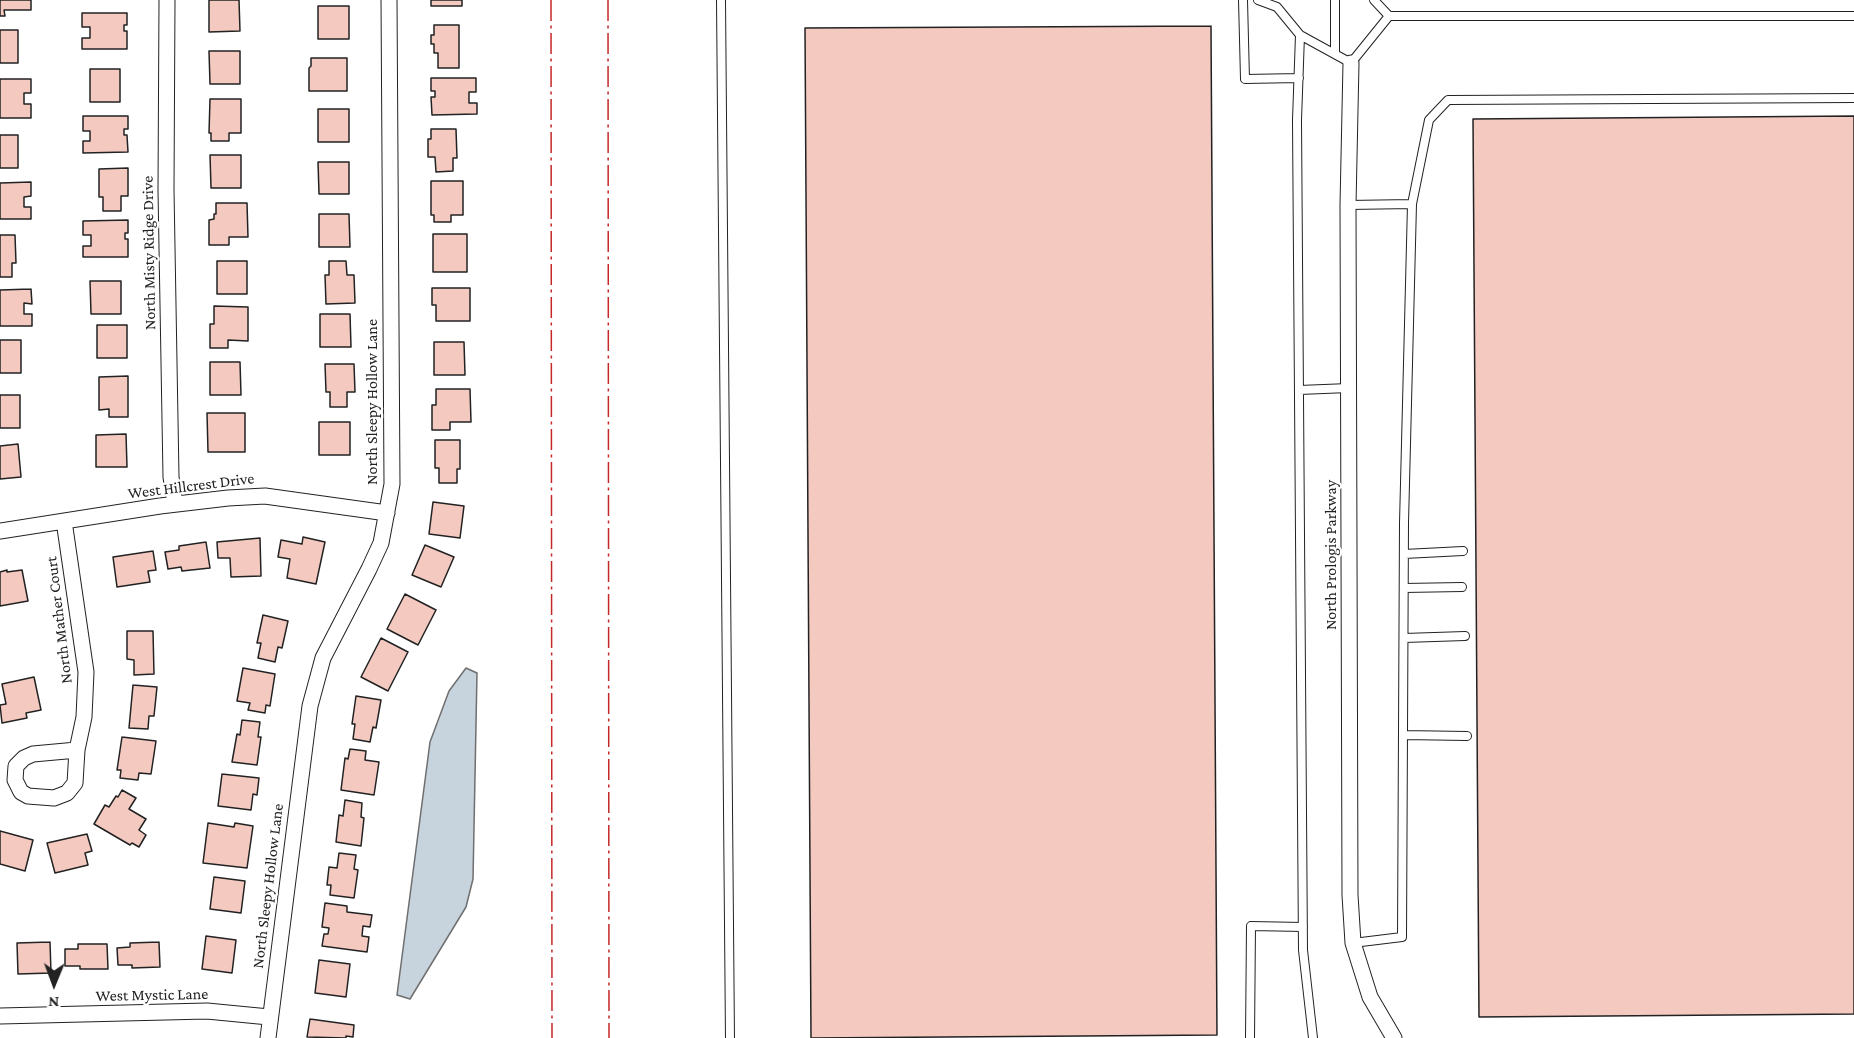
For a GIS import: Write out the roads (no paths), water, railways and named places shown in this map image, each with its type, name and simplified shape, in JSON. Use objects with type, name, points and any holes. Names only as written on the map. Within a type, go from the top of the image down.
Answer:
[{"type":"street","name":"North Misty Ridge Drive","points":[[166,0],[170,453],[175,504]]},
{"type":"street","name":"North Sleepy Hollow Lane","points":[[268,1038],[310,706],[323,658],[381,543],[392,484],[389,0]]},
{"type":"street","name":"North Prologis Parkway","points":[[1351,63],[1348,206],[1350,895],[1353,943],[1370,997],[1394,1038]]},
{"type":"street","name":"West Hillcrest Drive","points":[[0,531],[175,504],[265,496],[387,513]]},
{"type":"street","name":"North Mather Court","points":[[64,521],[86,672],[84,717],[77,750]]},
{"type":"street","name":"West Mystic Lane","points":[[0,1016],[207,1011],[269,1017]]},
{"type":"lane","points":[[721,0],[730,1038]]},
{"type":"lane","points":[[1243,0],[1245,79],[1299,78]]},
{"type":"lane","points":[[1258,0],[1277,8],[1300,35],[1351,63],[1389,16]]},
{"type":"lane","points":[[1335,0],[1335,54]]},
{"type":"lane","points":[[1374,0],[1389,16],[1854,16]]},
{"type":"lane","points":[[1300,35],[1297,132],[1303,950],[1313,1038]]},
{"type":"lane","points":[[1353,943],[1402,937],[1404,554],[1412,204],[1429,120],[1448,100],[1854,98]]},
{"type":"lane","points":[[1348,206],[1412,204]]},
{"type":"lane","points":[[1299,390],[1349,388]]},
{"type":"lane","points":[[1404,554],[1463,551]]},
{"type":"lane","points":[[1404,588],[1462,587]]},
{"type":"lane","points":[[1404,638],[1465,636]]},
{"type":"lane","points":[[1403,735],[1467,736]]},
{"type":"lane","points":[[1250,1038],[1251,926],[1303,927]]}]
